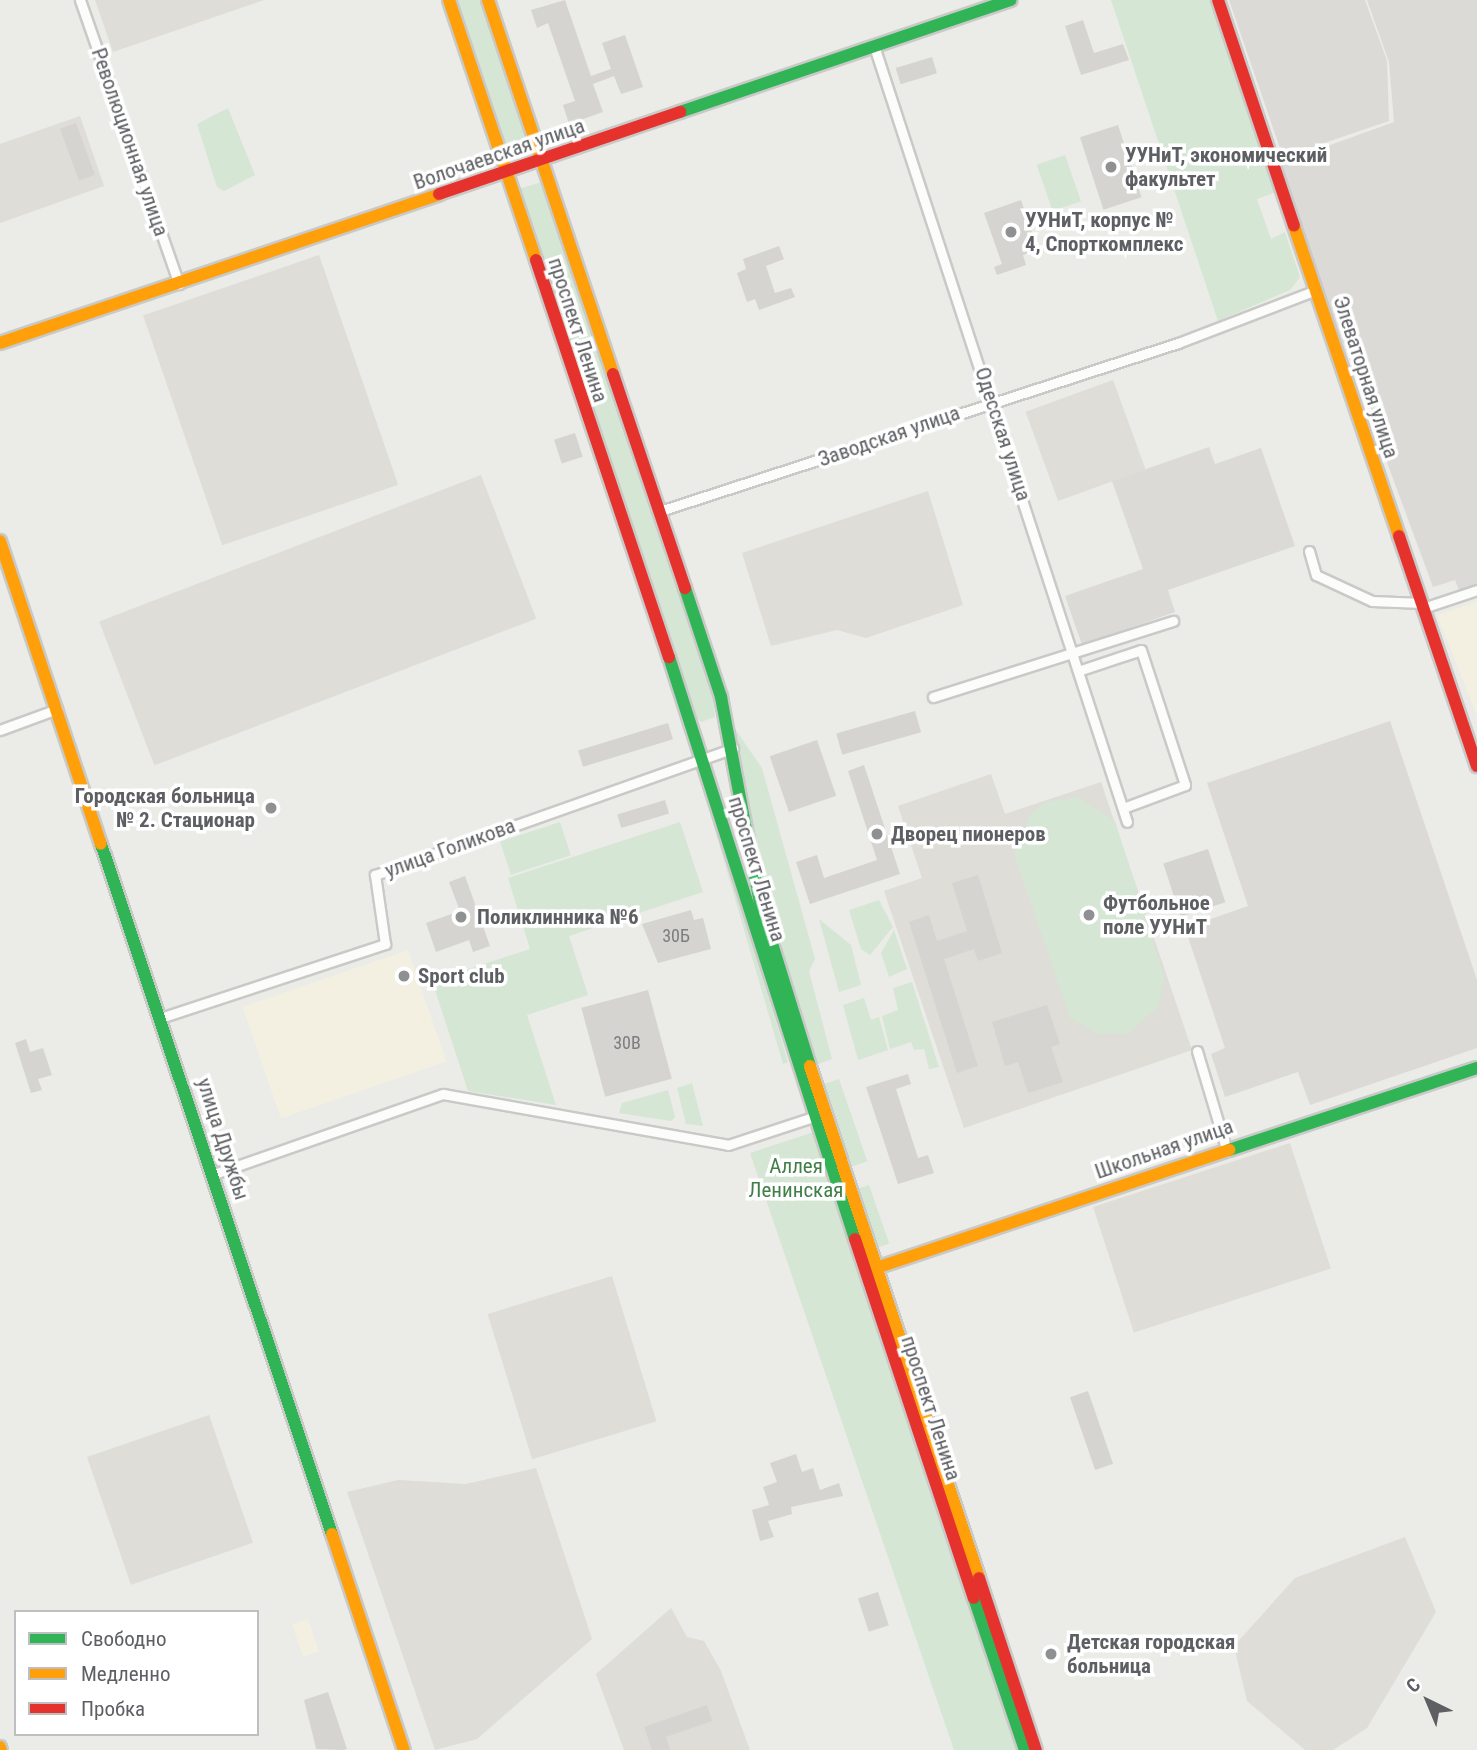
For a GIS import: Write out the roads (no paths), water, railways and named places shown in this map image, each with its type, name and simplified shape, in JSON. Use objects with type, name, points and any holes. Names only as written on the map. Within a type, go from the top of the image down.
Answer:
[{"type":"main road","name":"проспект Ленина","points":[[449,0],[704,758],[820,1115],[1036,1750]]},
{"type":"main road","name":"проспект Ленина","points":[[488,0],[660,512],[733,748],[761,908],[820,1115]]},
{"type":"main road","name":"Волочаевская улица","points":[[0,343],[1011,0]]},
{"type":"main road","name":"Элеваторная улица","points":[[1218,0],[1477,766]]},
{"type":"main road","name":"улица Дружбы","points":[[0,541],[163,1017],[404,1750]]},
{"type":"main road","name":"Школьная улица","points":[[872,1270],[1226,1147],[1477,1068]]},
{"type":"main road","name":"проспект Ленина","points":[[872,1270],[1025,1750]]},
{"type":"street","name":"Революционная улица","points":[[80,0],[179,284]]},
{"type":"street","name":"Одесская улица","points":[[874,46],[1076,654],[1127,822]]},
{"type":"street","name":"Заводская улица","points":[[660,512],[993,401],[1178,343],[1316,290]]},
{"type":"street","points":[[1309,551],[1316,575],[1361,596],[1423,605],[1477,590]]},
{"type":"street","points":[[933,697],[1076,654],[1173,621]]},
{"type":"street","points":[[1081,670],[1141,650],[1185,785],[1123,808]]},
{"type":"street","points":[[0,730],[57,709]]},
{"type":"street","name":"улица Голикова","points":[[163,1017],[385,944],[375,875],[733,748]]},
{"type":"street","points":[[1197,1051],[1226,1147]]},
{"type":"street","points":[[214,1174],[443,1094],[728,1145],[820,1115]]},
{"type":"place","name":"УУНиТ, экономический факультет","points":[[1111,167]]},
{"type":"place","name":"УУНиТ, корпус № 4, Спорткомплекс","points":[[1011,232]]},
{"type":"place","name":"Городская больница № 2. Стационар","points":[[271,808]]},
{"type":"place","name":"Дворец пионеров","points":[[877,834]]},
{"type":"place","name":"Футбольное поле УУНиТ","points":[[1089,915]]},
{"type":"place","name":"Поликлинника №6","points":[[461,917]]},
{"type":"place","name":"Sport club","points":[[404,976]]},
{"type":"place","name":"Детская городская больница","points":[[1051,1654]]},
{"type":"park label","name":"Аллея Ленинская","points":[[796,1178]]}]
